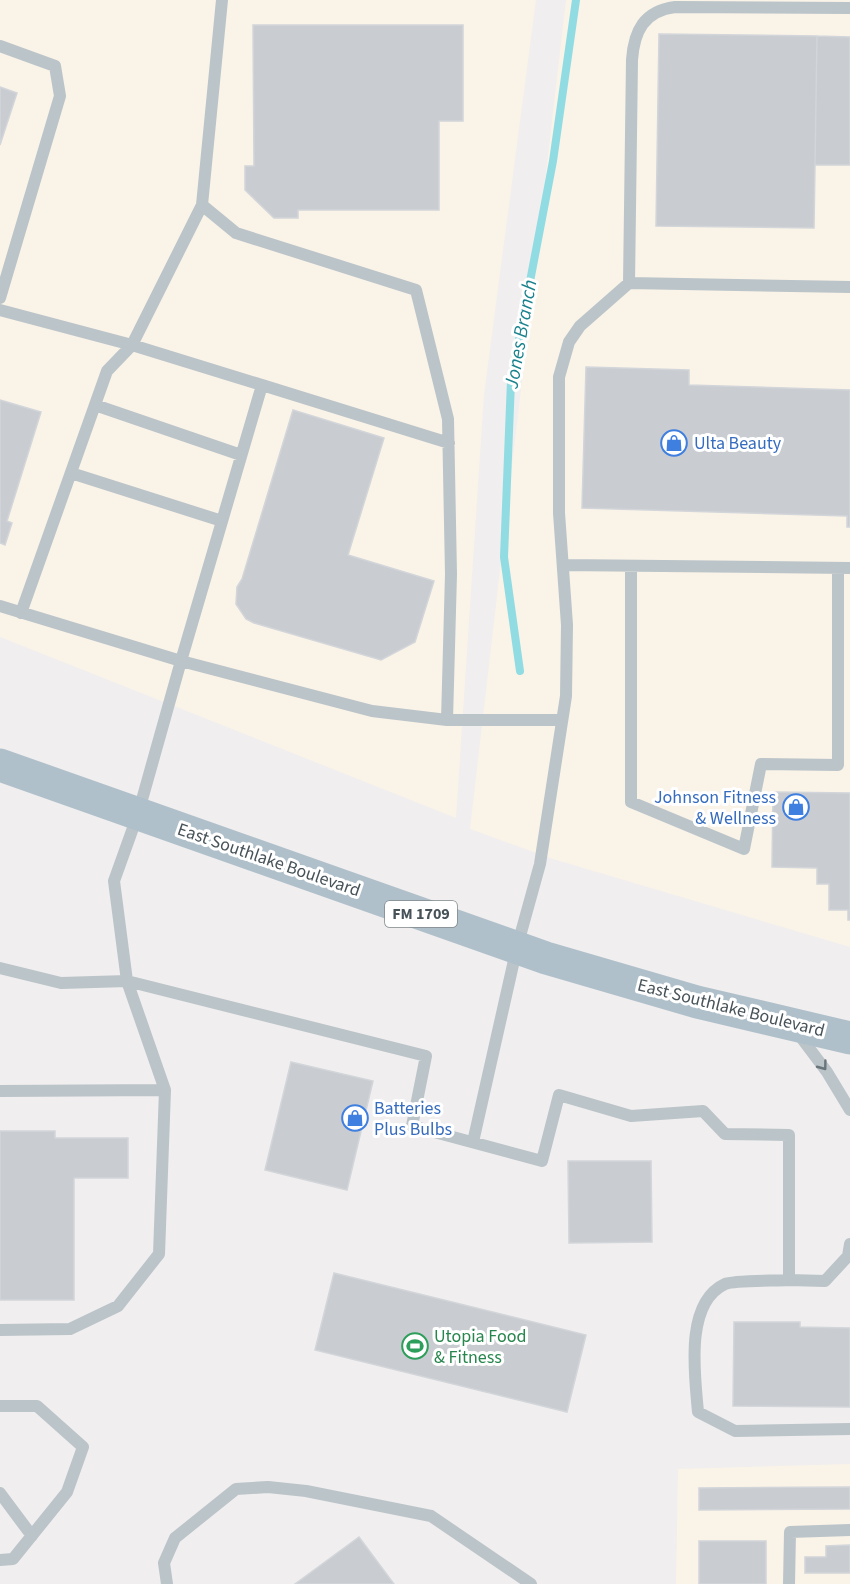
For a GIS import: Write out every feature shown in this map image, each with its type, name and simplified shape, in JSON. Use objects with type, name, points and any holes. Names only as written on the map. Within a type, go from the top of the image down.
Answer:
[{"type":"main road","name":"East Southlake Boulevard","points":[[0,765],[517,947],[697,1002],[850,1038]]},
{"type":"lane","points":[[21,613],[107,371],[132,345],[202,205],[222,0]]},
{"type":"lane","points":[[629,283],[633,42],[639,26],[651,14],[676,3],[850,8]]},
{"type":"lane","points":[[0,46],[55,66],[60,96],[0,298]]},
{"type":"lane","points":[[202,205],[236,233],[416,290],[448,419],[451,574],[447,720]]},
{"type":"lane","points":[[473,1142],[517,947],[540,864],[562,720],[567,674],[566,598],[559,513],[560,377],[563,358],[569,342],[580,326],[629,283],[850,287]]},
{"type":"lane","points":[[0,310],[132,345],[449,442]]},
{"type":"lane","points":[[0,1330],[70,1329],[89,1320],[118,1306],[159,1254],[165,1090],[127,981],[114,881],[138,814],[262,385]]},
{"type":"lane","points":[[95,405],[241,455]]},
{"type":"lane","points":[[71,473],[222,521]]},
{"type":"lane","points":[[563,565],[844,568],[838,765],[761,764],[744,849],[631,802],[630,566]]},
{"type":"lane","points":[[0,606],[181,661],[372,711],[447,720],[562,720]]},
{"type":"lane","points":[[0,968],[61,983],[127,981],[426,1056],[412,1126],[542,1161],[559,1095],[630,1116],[703,1111],[725,1134],[789,1135],[789,1280]]},
{"type":"lane","points":[[791,1024],[827,1071],[850,1110]]},
{"type":"lane","points":[[0,1091],[165,1090]]},
{"type":"lane","points":[[850,1244],[848,1256],[825,1281],[789,1280],[725,1284],[703,1303],[693,1353],[698,1412],[735,1431],[850,1429]]},
{"type":"lane","points":[[0,1406],[37,1406],[83,1447],[67,1492],[13,1559],[0,1560]]},
{"type":"lane","points":[[166,1584],[164,1563],[175,1538],[236,1489],[268,1486],[306,1491],[431,1516],[531,1584]]},
{"type":"lane","points":[[0,1493],[32,1536]]},
{"type":"lane","points":[[789,1584],[790,1532],[850,1530]]},
{"type":"shaded area","points":[[0,0],[536,0],[484,395],[456,818],[0,637]]},
{"type":"shaded area","points":[[566,0],[850,0],[850,947],[553,859],[470,829]]},
{"type":"shaded area","points":[[850,1464],[850,1584],[676,1584],[678,1469]]},
{"type":"building","points":[[253,25],[463,25],[463,121],[439,121],[439,210],[298,210],[298,218],[274,218],[245,190],[245,166],[254,166]]},
{"type":"building","points":[[659,34],[817,36],[814,228],[656,226]]},
{"type":"building","points":[[817,36],[850,37],[850,165],[815,165]]},
{"type":"building","points":[[0,87],[17,93],[0,145]]},
{"type":"building","points":[[586,367],[689,370],[689,385],[850,390],[850,527],[847,527],[847,516],[582,508]]},
{"type":"building","points":[[0,400],[41,412],[7,521],[12,523],[5,545],[0,543]]},
{"type":"building","points":[[293,410],[384,438],[348,555],[434,581],[415,642],[381,660],[254,623],[246,619],[236,604],[237,587],[242,579]]},
{"type":"building","points":[[773,792],[850,793],[850,920],[848,920],[848,910],[829,910],[829,884],[817,884],[817,868],[772,867]]},
{"type":"building","points":[[291,1062],[373,1081],[347,1190],[265,1170]]},
{"type":"building","points":[[0,1131],[55,1131],[55,1138],[128,1138],[128,1178],[74,1178],[74,1300],[0,1300]]},
{"type":"building","points":[[568,1161],[651,1161],[652,1242],[569,1243]]},
{"type":"building","points":[[334,1273],[586,1335],[567,1412],[315,1350]]},
{"type":"building","points":[[734,1322],[800,1322],[800,1327],[850,1328],[850,1407],[733,1406]]},
{"type":"building","points":[[850,1487],[850,1509],[699,1510],[699,1488]]},
{"type":"building","points":[[359,1537],[394,1584],[295,1584]]},
{"type":"building","points":[[699,1541],[766,1541],[766,1584],[699,1584]]},
{"type":"building","points":[[850,1545],[850,1573],[805,1573],[805,1557],[826,1557],[826,1546]]},
{"type":"waterway","name":"Jones Branch","points":[[520,671],[504,557],[511,381],[553,161],[576,0]]},
{"type":"place","name":"Ulta Beauty","points":[[674,443]]},
{"type":"place","name":"Johnson Fitness & Wellness","points":[[796,807]]},
{"type":"place","name":"Batteries Plus Bulbs","points":[[355,1118]]},
{"type":"place","name":"Utopia Food & Fitness","points":[[415,1346]]}]
